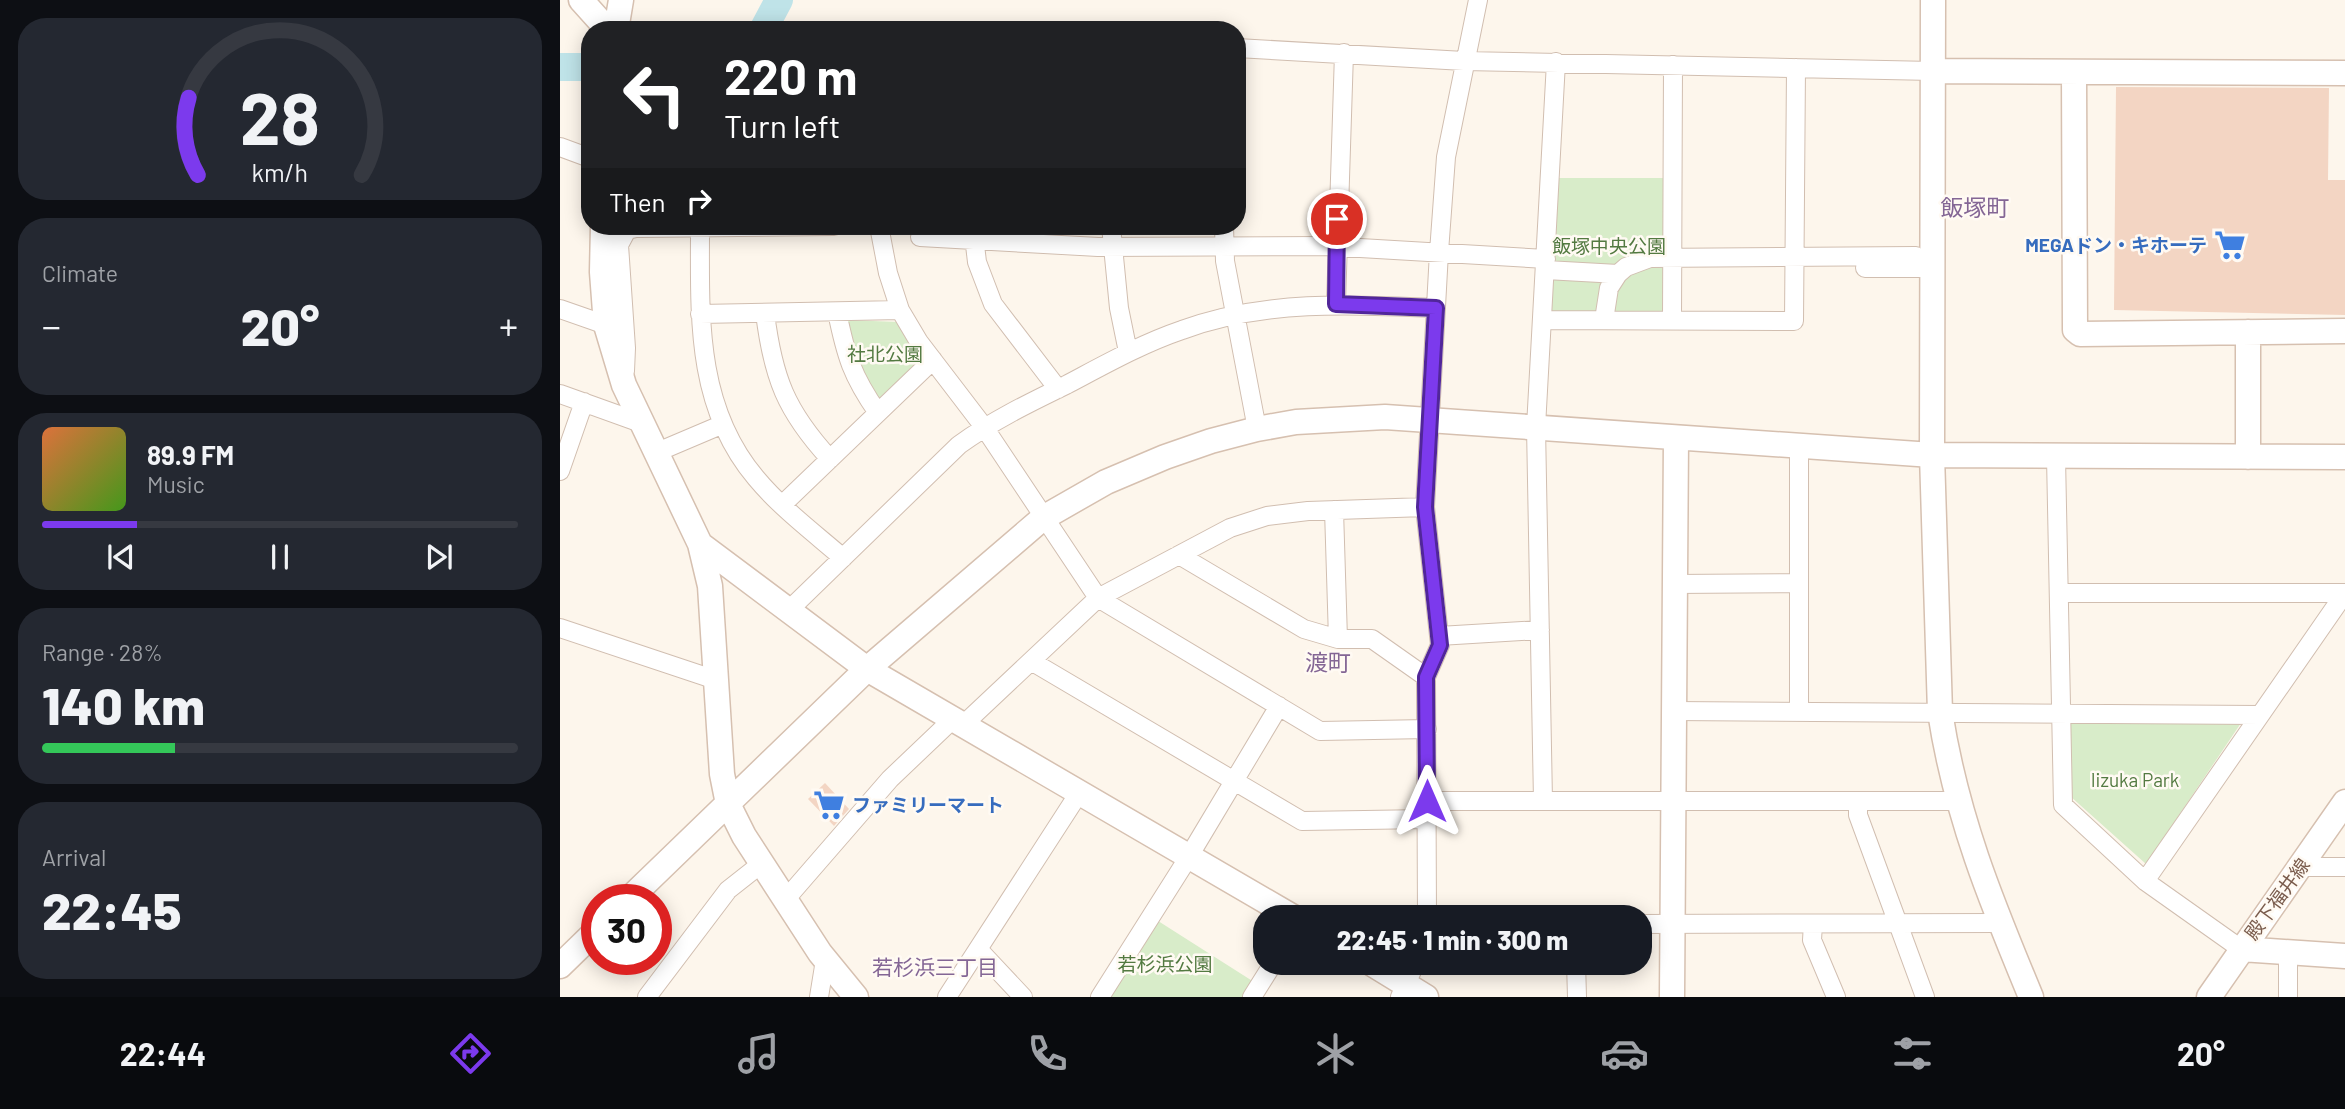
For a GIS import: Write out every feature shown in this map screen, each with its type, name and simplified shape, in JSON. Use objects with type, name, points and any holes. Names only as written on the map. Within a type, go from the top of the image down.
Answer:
[{"type":"street","points":[[581,0],[600,21]]},
{"type":"street","points":[[618,21],[621,0]]},
{"type":"street","points":[[1427,905],[1426,677],[1440,645],[1425,507],[1429,419],[1446,157],[1478,0]]},
{"type":"street","points":[[1933,0],[1933,71],[1924,262],[1940,712],[1957,801],[2000,923],[2031,997]]},
{"type":"street","points":[[1246,48],[1464,61],[1933,71],[2345,73]]},
{"type":"street","points":[[1336,304],[1344,53]]},
{"type":"street","points":[[1543,801],[1536,427],[1556,62]]},
{"type":"street","points":[[1672,320],[1673,65]]},
{"type":"street","points":[[1542,320],[1794,321],[1796,68]]},
{"type":"street","points":[[2074,72],[2075,330],[2080,334],[2345,331]]},
{"type":"street","points":[[560,147],[581,155]]},
{"type":"street","points":[[603,235],[602,272],[606,325],[624,385],[699,544],[710,586],[722,774],[728,804],[761,864],[825,960],[856,997]]},
{"type":"street","points":[[622,235],[619,245],[626,348],[624,385]]},
{"type":"street","points":[[700,235],[700,314],[704,364],[721,425],[755,476],[782,505],[843,558]]},
{"type":"street","points":[[881,235],[888,273],[900,310],[933,360],[984,426],[1098,598],[1320,731],[1427,729]]},
{"type":"street","points":[[973,235],[977,262],[993,304],[1058,389]]},
{"type":"street","points":[[1042,235],[1112,236],[1225,248],[1336,247],[1439,252],[1618,274]]},
{"type":"street","points":[[1224,235],[1234,315],[1257,429]]},
{"type":"street","points":[[1112,236],[1119,308],[1128,352]]},
{"type":"street","points":[[1604,320],[1609,289],[1618,274],[1637,261],[1672,258],[1924,262]]},
{"type":"street","points":[[789,610],[959,445],[984,426],[1128,352],[1182,329],[1234,315],[1336,304],[1436,308]]},
{"type":"street","points":[[560,309],[606,325]]},
{"type":"street","points":[[700,314],[900,310]]},
{"type":"street","points":[[837,312],[844,347],[856,382],[877,413]]},
{"type":"street","points":[[765,313],[770,354],[784,394],[802,428],[831,459]]},
{"type":"street","points":[[2248,332],[2248,457]]},
{"type":"street","points":[[782,505],[933,360]]},
{"type":"street","points":[[560,394],[641,423]]},
{"type":"street","points":[[560,471],[584,402]]},
{"type":"street","points":[[645,884],[867,669],[1043,518],[1106,482],[1164,457],[1257,429],[1341,419],[1429,419],[1932,455],[2345,457]]},
{"type":"street","points":[[655,453],[721,425]]},
{"type":"street","points":[[1672,997],[1676,438]]},
{"type":"street","points":[[1799,446],[1799,712]]},
{"type":"street","points":[[2056,457],[2063,805],[2145,881],[2241,949],[2345,956]]},
{"type":"street","points":[[785,900],[890,779],[1031,661],[1098,598],[1230,528],[1267,516],[1334,510],[1425,507]]},
{"type":"street","points":[[1334,510],[1338,639]]},
{"type":"street","points":[[699,544],[867,669],[1272,905]]},
{"type":"street","points":[[1179,555],[1304,629],[1338,639],[1372,639],[1426,677]]},
{"type":"street","points":[[1673,584],[1799,583]]},
{"type":"street","points":[[2059,593],[2345,593]]},
{"type":"street","points":[[2145,881],[2345,593]]},
{"type":"street","points":[[560,628],[716,680]]},
{"type":"street","points":[[1439,636],[1540,630]]},
{"type":"street","points":[[1031,661],[1302,821],[1543,801],[1957,801]]},
{"type":"street","points":[[1100,997],[1188,858],[1279,706]]},
{"type":"street","points":[[1672,711],[2260,715]]},
{"type":"street","points":[[947,997],[1079,793]]},
{"type":"street","points":[[1857,801],[1858,815],[1925,997]]},
{"type":"street","name":"殿下福井線","points":[[2209,997],[2345,802]]},
{"type":"street","points":[[648,997],[728,890],[761,864]]},
{"type":"street","points":[[2300,867],[2345,867]]},
{"type":"street","points":[[1652,924],[2000,923]]},
{"type":"street","points":[[1813,924],[1812,940],[1836,997]]},
{"type":"street","points":[[566,952],[581,941]]},
{"type":"street","points":[[978,950],[1023,997]]},
{"type":"street","points":[[2288,953],[2288,997]]},
{"type":"street","points":[[819,997],[825,960]]},
{"type":"street","points":[[1252,997],[1265,975]]},
{"type":"street","points":[[1387,975],[1411,993],[1414,975]]},
{"type":"street","points":[[1576,975],[1577,997]]},
{"type":"green space","name":"飯塚中央公園","points":[[1556,178],[1666,178],[1664,315],[1550,314]]},
{"type":"green space","name":"社北公園","points":[[846,320],[899,322],[923,359],[879,402],[863,379]]},
{"type":"green space","name":"Iizuka Park","points":[[2241,723],[2146,864],[2070,796],[2068,724]]},
{"type":"green space","name":"若杉浜公園","points":[[1155,919],[1254,982],[1244,997],[1106,997]]},
{"type":"building","name":"MEGAドン・キホーテ","points":[[2116,87],[2329,88],[2328,180],[2345,180],[2345,315],[2114,310]]},
{"type":"building","points":[[825,783],[849,809],[834,826],[808,799]]},
{"type":"waterway","points":[[768,21],[779,0]]},
{"type":"waterway","points":[[560,67],[581,67]]},
{"type":"place","name":"MEGAドン・キホーテ","points":[[2230,245]]},
{"type":"place","name":"ファミリーマート","points":[[829,805]]},
{"type":"district","name":"飯塚町","points":[[1975,208]]},
{"type":"district","name":"渡町","points":[[1328,663]]},
{"type":"district","name":"若杉浜三丁目","points":[[935,968]]},
{"type":"route","points":[[1337,219],[1336,304],[1436,308],[1425,507],[1440,645],[1426,677],[1427,801]]}]
